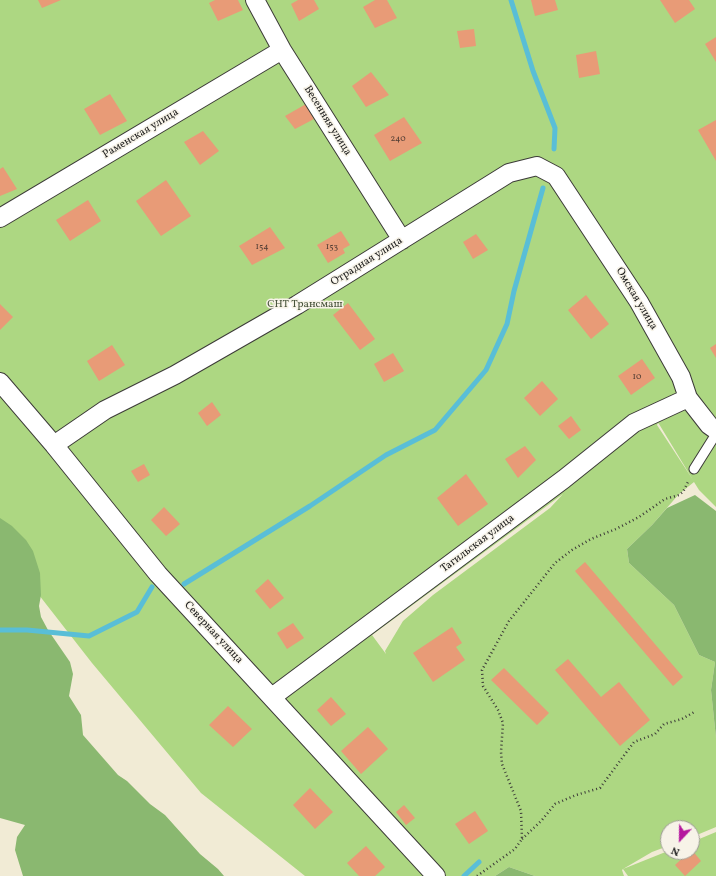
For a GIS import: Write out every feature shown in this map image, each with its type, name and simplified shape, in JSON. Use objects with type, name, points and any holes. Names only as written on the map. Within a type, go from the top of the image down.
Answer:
[{"type":"street","name":"Весенняя улица","points":[[255,0],[282,50],[402,240]]},
{"type":"street","name":"Раменская улица","points":[[0,218],[282,50]]},
{"type":"street","name":"Отрадная улица","points":[[54,445],[105,410],[189,367],[297,305],[509,173],[537,166],[556,176]]},
{"type":"street","name":"Омская улица","points":[[556,176],[639,302],[681,377],[688,398],[714,430]]},
{"type":"street","name":"Северная улица","points":[[0,382],[54,445],[158,574],[436,876]]},
{"type":"street","name":"Тагильская улица","points":[[272,697],[564,480],[634,423],[688,398]]},
{"type":"lane","points":[[694,469],[714,430]]},
{"type":"path","points":[[522,839],[521,811],[502,764],[501,752],[503,722],[498,710],[483,686],[482,670],[509,621],[555,563],[572,550],[591,539],[616,529],[639,517],[665,498],[679,495],[683,492],[694,469]]},
{"type":"path","points":[[477,876],[515,850],[522,839],[542,820],[555,804],[576,795],[600,788],[634,742],[655,734],[664,724],[682,719],[696,711]]},
{"type":"green space","name":"СНТ Трансмаш","points":[[0,0],[716,0],[716,507],[699,490],[694,482],[679,494],[652,525],[627,549],[629,563],[674,605],[699,655],[715,662],[711,690],[716,738],[716,827],[700,834],[700,820],[660,820],[660,849],[623,869],[624,876],[535,876],[509,867],[495,876],[305,876],[201,793],[92,663],[0,545]],"holes":[[[658,423],[693,480],[657,425]],[[563,494],[550,508],[433,595],[403,621],[385,651],[386,654],[372,635]]]},
{"type":"green space","points":[[695,495],[716,511],[716,738],[711,690],[715,662],[699,655],[674,605],[629,563],[627,549],[667,508]]},
{"type":"green space","points":[[0,518],[12,526],[26,540],[33,551],[40,573],[41,595],[39,606],[41,617],[70,662],[73,674],[69,696],[81,715],[83,735],[118,775],[127,781],[150,804],[165,815],[200,854],[224,876],[23,876],[15,850],[17,837],[25,825],[0,818]]},
{"type":"green space","points":[[716,832],[716,876],[628,876],[623,869],[660,854],[660,860],[700,860],[700,839]]},
{"type":"green space","points":[[509,867],[535,876],[495,876]]},
{"type":"building","points":[[38,0],[61,0],[42,8]]},
{"type":"building","points":[[215,0],[238,0],[243,10],[218,21],[209,3]]},
{"type":"building","points":[[298,0],[314,0],[319,9],[299,21],[291,4]]},
{"type":"building","points":[[375,0],[387,0],[397,18],[375,28],[363,7]]},
{"type":"building","points":[[531,0],[555,0],[558,10],[535,16]]},
{"type":"building","points":[[660,0],[689,0],[695,9],[675,23]]},
{"type":"building","points":[[474,29],[476,46],[460,48],[457,31]]},
{"type":"building","points":[[716,37],[716,62],[705,44]]},
{"type":"building","points":[[596,51],[600,74],[579,78],[576,55]]},
{"type":"building","points":[[371,72],[389,95],[366,107],[352,86]]},
{"type":"building","points":[[110,94],[127,121],[100,135],[84,109]]},
{"type":"building","points":[[306,104],[314,119],[295,129],[285,116]]},
{"type":"building","points":[[404,117],[422,143],[390,161],[374,135]]},
{"type":"building","points":[[716,120],[716,161],[698,130]]},
{"type":"building","points":[[203,131],[219,151],[200,165],[184,142]]},
{"type":"building","points":[[3,167],[17,189],[0,196],[0,169]]},
{"type":"building","points":[[166,180],[191,216],[161,236],[136,201]]},
{"type":"building","points":[[88,200],[101,221],[70,241],[56,220]]},
{"type":"building","points":[[270,227],[285,248],[252,265],[239,246]]},
{"type":"building","points":[[341,231],[350,245],[343,249],[345,253],[328,263],[317,245]]},
{"type":"building","points":[[476,234],[488,250],[473,259],[463,242]]},
{"type":"building","points":[[586,295],[609,324],[591,339],[568,310]]},
{"type":"building","points":[[348,303],[375,339],[360,350],[333,315]]},
{"type":"building","points":[[0,304],[13,317],[0,330]]},
{"type":"building","points":[[716,344],[716,358],[710,348]]},
{"type":"building","points":[[112,345],[125,365],[99,381],[87,361]]},
{"type":"building","points":[[393,353],[404,371],[384,382],[374,364]]},
{"type":"building","points":[[642,359],[655,378],[631,395],[618,376]]},
{"type":"building","points":[[542,381],[558,399],[540,416],[524,398]]},
{"type":"building","points":[[212,402],[221,415],[207,426],[198,413]]},
{"type":"building","points":[[571,416],[581,430],[569,439],[558,426]]},
{"type":"building","points":[[525,446],[536,460],[518,478],[505,459]]},
{"type":"building","points":[[144,464],[150,475],[138,482],[131,471]]},
{"type":"building","points":[[466,474],[488,504],[458,526],[437,498]]},
{"type":"building","points":[[164,507],[180,524],[166,536],[151,520]]},
{"type":"building","points":[[585,562],[683,677],[673,686],[575,571]]},
{"type":"building","points":[[268,579],[284,598],[270,609],[255,591]]},
{"type":"building","points":[[293,623],[304,638],[287,649],[277,633]]},
{"type":"building","points":[[452,627],[462,643],[456,647],[465,660],[433,682],[413,653]]},
{"type":"building","points":[[568,659],[601,697],[619,682],[650,720],[620,746],[555,670]]},
{"type":"building","points":[[504,668],[549,713],[537,725],[491,680]]},
{"type":"building","points":[[331,697],[346,714],[331,726],[317,710]]},
{"type":"building","points":[[228,706],[252,729],[233,747],[209,725]]},
{"type":"building","points":[[368,727],[388,749],[361,774],[341,751]]},
{"type":"building","points":[[310,788],[333,812],[315,829],[293,805]]},
{"type":"building","points":[[404,805],[415,818],[406,825],[396,812]]},
{"type":"building","points":[[475,811],[488,831],[469,844],[455,824]]},
{"type":"building","points":[[366,846],[385,867],[375,876],[359,876],[347,863]]},
{"type":"building","points":[[680,860],[701,861],[685,876],[675,865]]},
{"type":"waterway","points":[[511,0],[533,71],[555,128],[554,149]]},
{"type":"waterway","points":[[184,584],[310,506],[386,455],[435,430],[486,370],[507,324],[514,291],[543,188]]},
{"type":"waterway","points":[[0,630],[27,630],[89,636],[137,612],[152,587]]},
{"type":"waterway","points":[[464,876],[479,862]]}]
